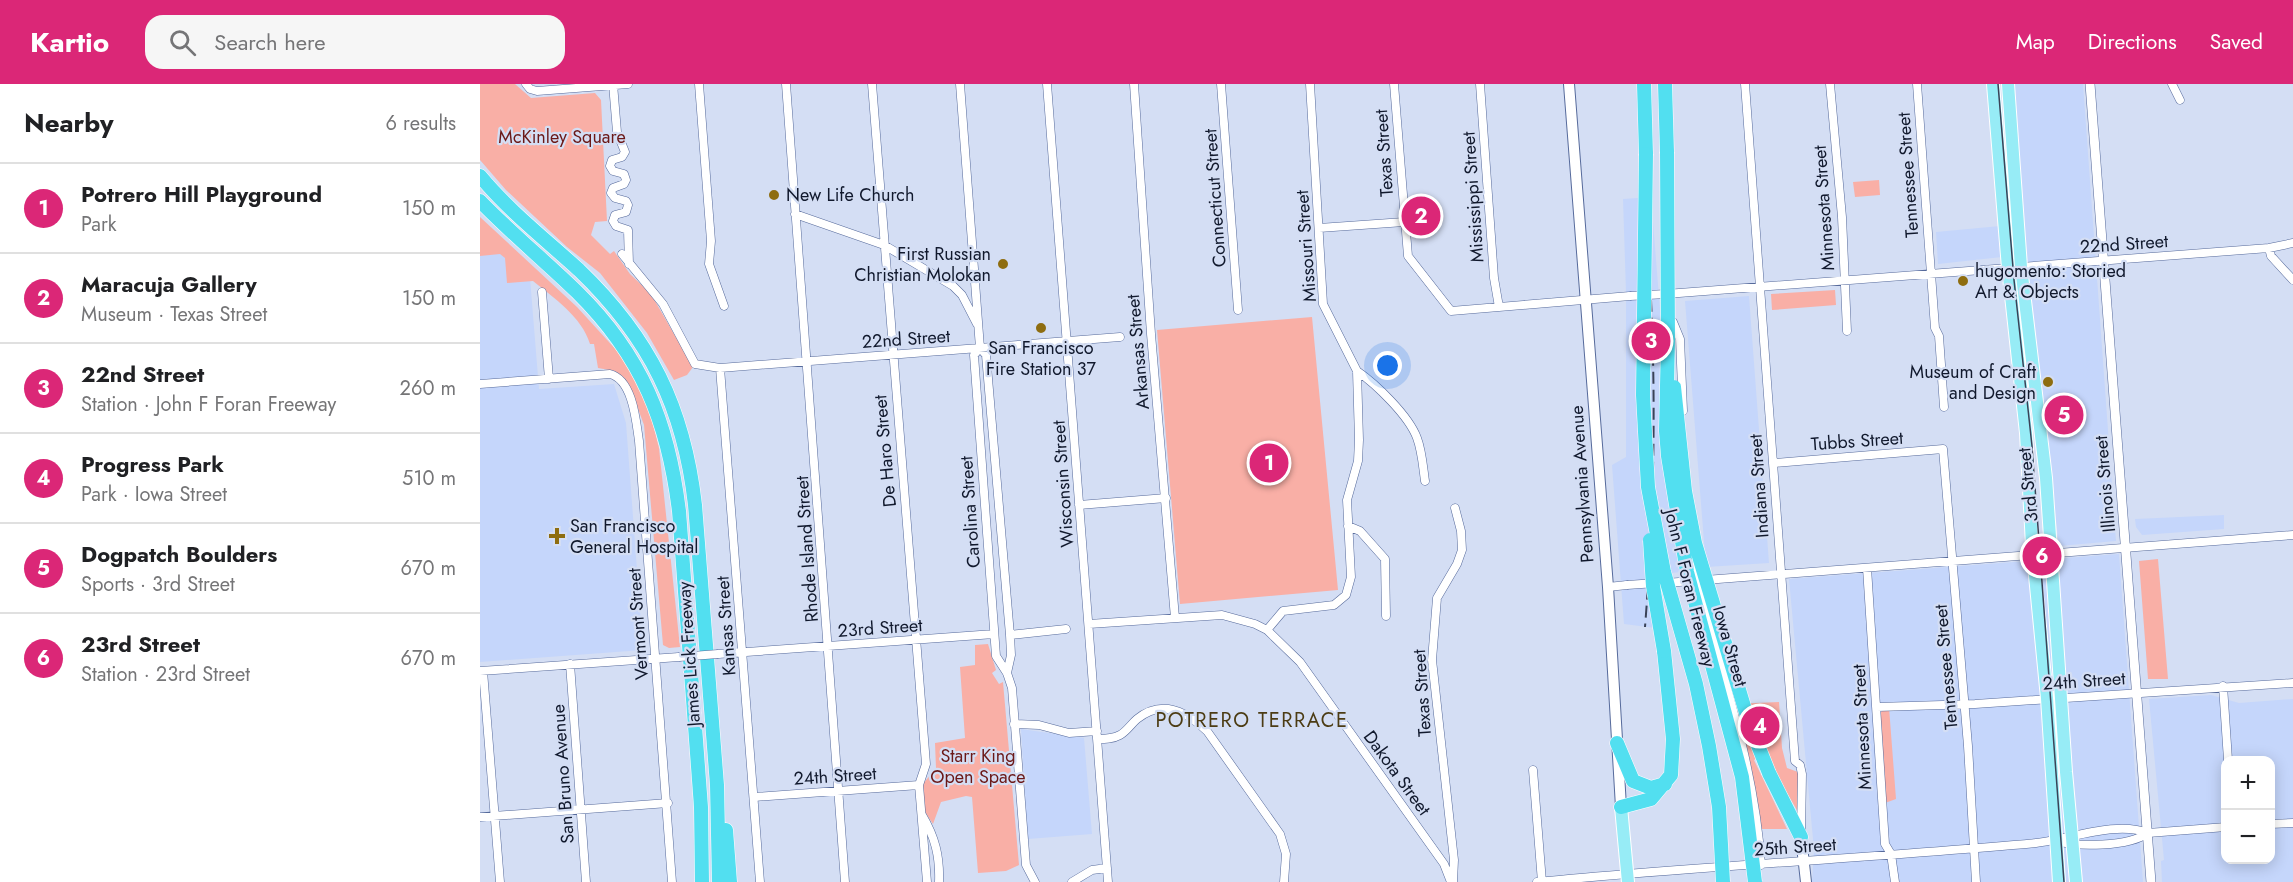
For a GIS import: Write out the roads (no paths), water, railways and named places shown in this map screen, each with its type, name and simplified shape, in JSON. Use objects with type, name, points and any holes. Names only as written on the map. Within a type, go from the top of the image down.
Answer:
[{"type":"highway","name":"John F Foran Freeway","points":[[1644,84],[1646,154],[1643,395],[1645,458],[1664,572],[1696,684],[1711,756],[1722,839],[1724,882]]},
{"type":"highway","points":[[1665,84],[1668,340],[1666,431],[1676,514],[1695,603],[1740,767],[1751,834],[1755,882]]},
{"type":"highway","name":"James Lick Freeway","points":[[480,176],[620,314],[646,350],[673,404],[686,446],[695,505],[717,785],[719,882]]},
{"type":"highway","name":"James Lick Freeway","points":[[480,201],[576,291],[615,334],[643,378],[662,425],[672,460],[679,511],[701,807],[702,882]]},
{"type":"highway","points":[[1668,340],[1685,491],[1695,543],[1749,723],[1769,773],[1801,837]]},
{"type":"highway","points":[[1621,807],[1651,799],[1665,784],[1672,767],[1668,684],[1653,586],[1645,458]]},
{"type":"highway","points":[[1617,743],[1633,781],[1652,788],[1665,784]]},
{"type":"highway","points":[[717,785],[728,840],[730,882]]},
{"type":"main road","name":"Pennsylvania Avenue","points":[[1569,84],[1628,878]]},
{"type":"main road","name":"3rd Street","points":[[1993,84],[2007,268],[2026,432],[2033,556],[2047,698],[2058,882]]},
{"type":"main road","name":"3rd Street","points":[[2008,84],[2021,267],[2046,472],[2076,882]]},
{"type":"main road","name":"Indiana Street","points":[[1801,837],[1806,882]]},
{"type":"street","points":[[528,87],[628,84]]},
{"type":"street","points":[[699,84],[711,242],[708,259],[724,306]]},
{"type":"street","name":"Rhode Island Street","points":[[786,84],[794,195],[792,209],[795,214],[807,361],[845,882]]},
{"type":"street","name":"De Haro Street","points":[[873,84],[892,355],[926,764],[919,785],[927,882]]},
{"type":"street","name":"Carolina Street","points":[[960,84],[981,348],[987,355],[1010,635],[1011,655],[1007,673]]},
{"type":"street","name":"Wisconsin Street","points":[[1047,84],[1108,882]]},
{"type":"street","name":"Arkansas Street","points":[[1134,84],[1174,618]]},
{"type":"street","name":"Connecticut Street","points":[[1221,84],[1238,310]]},
{"type":"street","name":"Missouri Street","points":[[1267,630],[1283,611],[1334,605],[1346,594],[1350,586],[1347,500],[1358,461],[1357,370],[1323,304],[1310,84]]},
{"type":"street","name":"Texas Street","points":[[1394,84],[1408,256]]},
{"type":"street","name":"Mississippi Street","points":[[1480,84],[1498,307]]},
{"type":"street","name":"Indiana Street","points":[[1745,84],[1795,761],[1800,765],[1801,837]]},
{"type":"street","name":"Minnesota Street","points":[[1830,84],[1842,217],[1847,331]]},
{"type":"street","name":"Tennessee Street","points":[[1917,84],[1931,274],[1944,407]]},
{"type":"street","name":"Illinois Street","points":[[2090,84],[2151,882]]},
{"type":"street","points":[[2172,84],[2180,100]]},
{"type":"street","points":[[613,85],[617,132],[624,151],[623,156],[612,160],[610,166],[613,171],[622,173],[626,178],[624,184],[613,188],[611,194],[613,198],[628,204],[627,210],[615,215],[613,221],[616,226],[628,230],[629,264]]},
{"type":"street","points":[[795,214],[884,245],[959,292],[980,331]]},
{"type":"street","points":[[1319,228],[1404,222]]},
{"type":"street","name":"22nd Street","points":[[1408,256],[1451,310],[2269,248],[2293,243]]},
{"type":"street","points":[[2269,248],[2271,256],[2293,280]]},
{"type":"street","points":[[622,254],[629,264]]},
{"type":"street","name":"22nd Street","points":[[629,264],[663,304],[695,364],[720,368],[1120,337]]},
{"type":"street","points":[[480,384],[549,379],[542,292]]},
{"type":"street","name":"Iowa Street","points":[[1668,294],[1673,322],[1680,339],[1683,418],[1690,482],[1688,505],[1696,580],[1746,758],[1754,796],[1761,864]]},
{"type":"street","name":"Carolina Street","points":[[981,348],[974,355],[996,656],[1007,673],[1012,688],[1026,865],[1035,882]]},
{"type":"street","name":"Kansas Street","points":[[720,368],[760,882]]},
{"type":"street","points":[[1357,370],[1396,407],[1413,429],[1418,439],[1425,481]]},
{"type":"street","name":"Vermont Street","points":[[549,379],[610,374],[622,382],[636,422],[668,803],[672,882]]},
{"type":"street","name":"Tennessee Street","points":[[1943,449],[1965,705],[1976,882]]},
{"type":"street","name":"Tubbs Street","points":[[1774,463],[1943,449]]},
{"type":"street","points":[[1079,505],[1166,498]]},
{"type":"street","name":"Texas Street","points":[[1452,882],[1454,860],[1432,660],[1437,598],[1457,564],[1462,549],[1461,531],[1455,508]]},
{"type":"street","points":[[1348,526],[1360,531],[1385,558],[1386,616]]},
{"type":"street","points":[[1608,587],[2293,535]]},
{"type":"street","name":"Minnesota Street","points":[[1867,568],[1877,707],[1875,720],[1885,844],[1891,854],[1895,882]]},
{"type":"street","points":[[1089,624],[1222,615],[1255,624],[1267,630]]},
{"type":"street","points":[[1010,635],[1066,629]]},
{"type":"street","name":"Dakota Street","points":[[1267,630],[1300,662],[1444,864],[1452,882]]},
{"type":"street","name":"23rd Street","points":[[482,671],[994,634]]},
{"type":"street","name":"San Bruno Avenue","points":[[570,664],[586,882]]},
{"type":"street","points":[[482,671],[500,882]]},
{"type":"street","name":"24th Street","points":[[1877,707],[1965,705],[2293,683]]},
{"type":"street","points":[[2223,686],[2228,756]]},
{"type":"street","points":[[1014,724],[1039,725],[1069,733],[1120,736],[1134,721],[1152,711],[1174,709],[1193,718],[1207,731],[1280,834],[1286,854],[1284,882]]},
{"type":"street","points":[[1533,770],[1542,882]]},
{"type":"street","name":"24th Street","points":[[754,797],[919,785]]},
{"type":"street","points":[[480,817],[668,803]]},
{"type":"street","name":"De Haro Street","points":[[921,813],[933,833],[940,861],[939,882]]},
{"type":"street","points":[[2275,824],[2293,823]]},
{"type":"street","name":"25th Street","points":[[1537,882],[1628,878],[1761,864],[1974,849],[2073,840],[2138,829],[2148,833],[2221,827]]},
{"type":"street","points":[[1076,881],[1092,870],[1107,868]]},
{"type":"tram line","points":[[1998,84],[2014,280],[2032,446],[2064,882]]},
{"type":"railway","points":[[1645,210],[1652,314],[1654,418],[1645,627]]},
{"type":"place","name":"New Life Church","points":[[774,195]]},
{"type":"place","name":"Maracuja Gallery","points":[[1421,216]]},
{"type":"place","name":"First Russian Christian Molokan","points":[[1003,264]]},
{"type":"place","name":"hugomento: Storied Art & Objects","points":[[1963,281]]},
{"type":"place","name":"San Francisco Fire Station 37","points":[[1041,328]]},
{"type":"place","name":"22nd Street","points":[[1651,341]]},
{"type":"place","name":"Museum of Craft and Design","points":[[2048,382]]},
{"type":"place","name":"Dogpatch Boulders","points":[[2064,415]]},
{"type":"place","name":"Potrero Hill Playground","points":[[1269,463]]},
{"type":"place","name":"San Francisco General Hospital","points":[[557,536]]},
{"type":"place","name":"23rd Street","points":[[2042,556]]},
{"type":"place","name":"Progress Park","points":[[1760,726]]},
{"type":"district","name":"POTRERO TERRACE","points":[[1252,720]]},
{"type":"park label","name":"McKinley Square","points":[[562,137]]},
{"type":"park label","name":"Starr King Open Space","points":[[978,766]]}]
